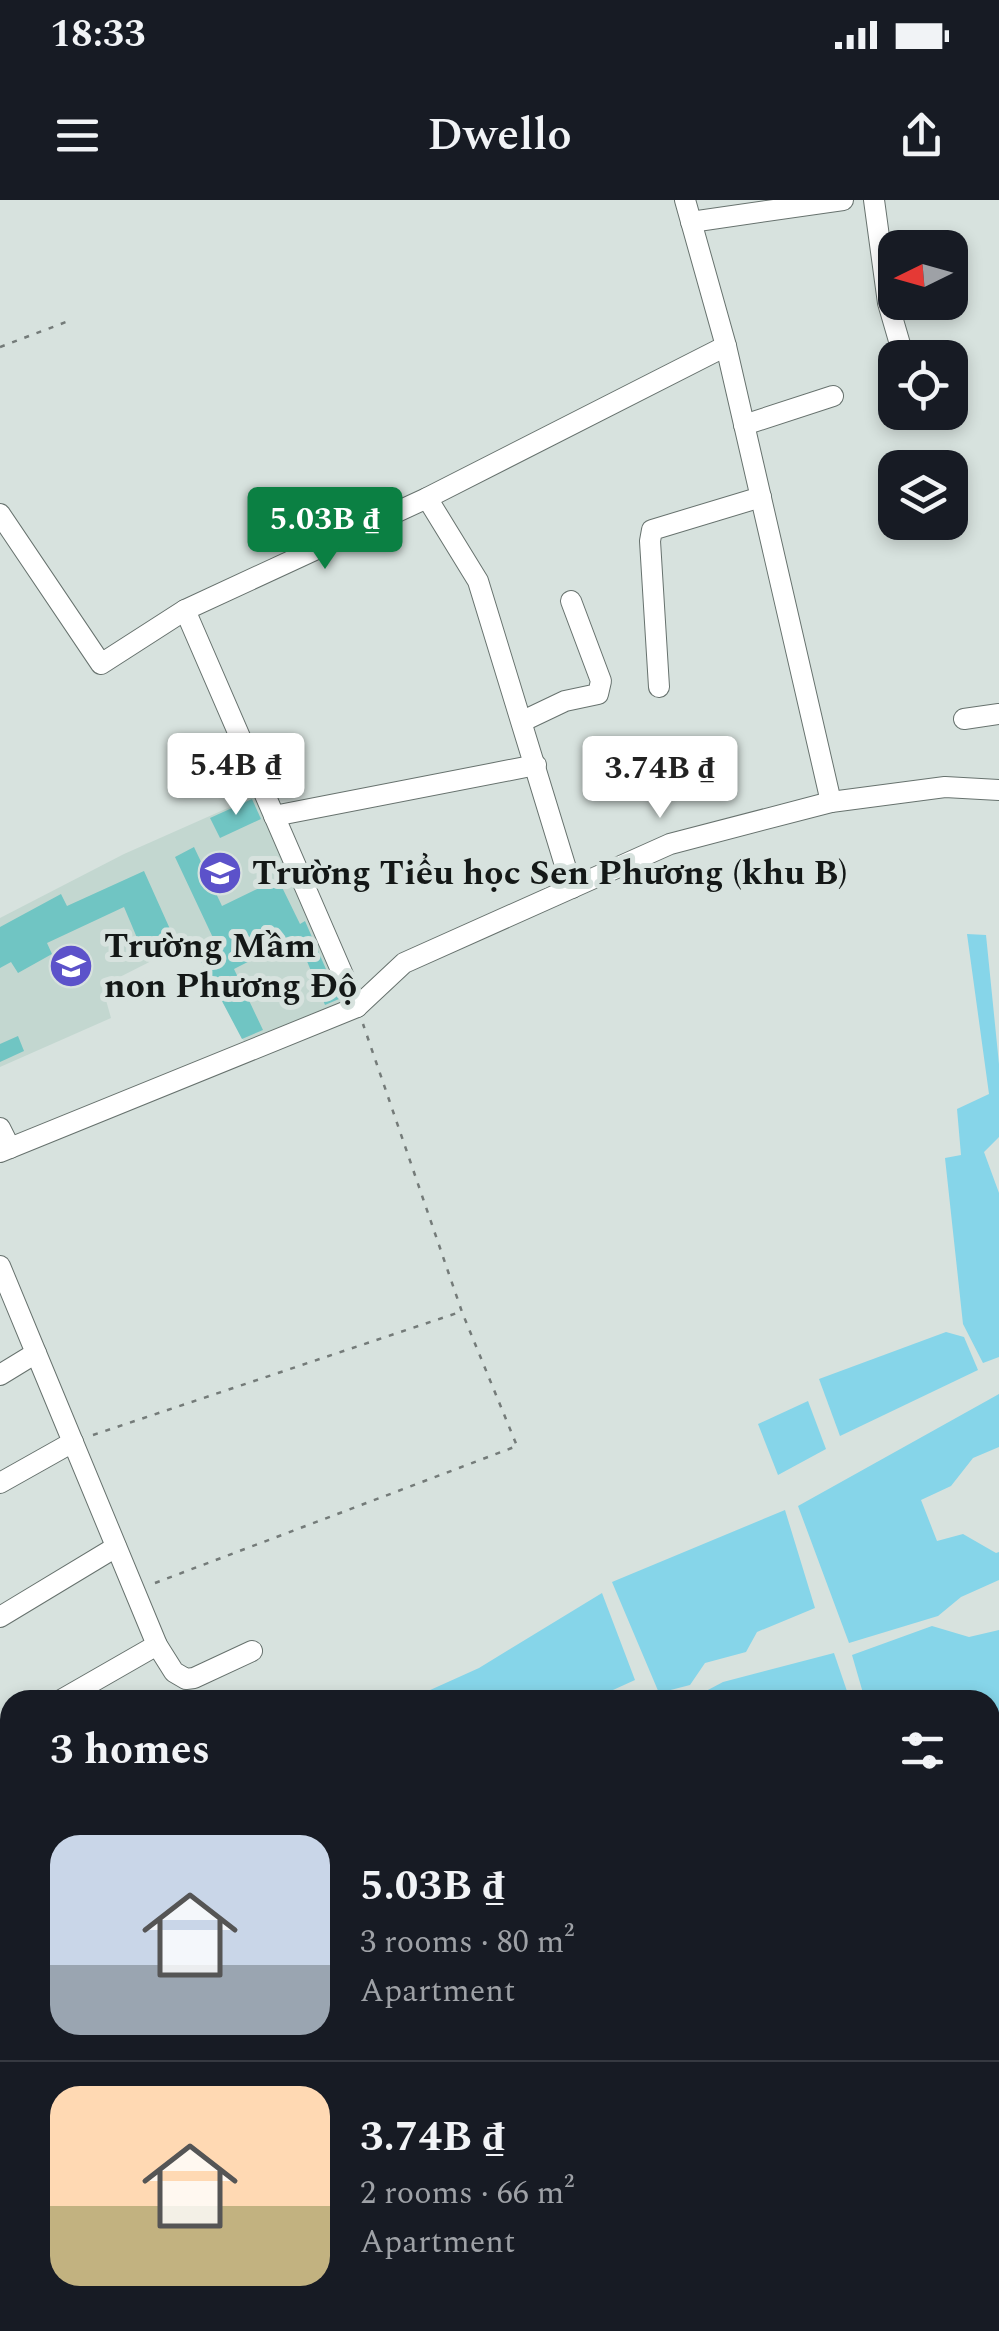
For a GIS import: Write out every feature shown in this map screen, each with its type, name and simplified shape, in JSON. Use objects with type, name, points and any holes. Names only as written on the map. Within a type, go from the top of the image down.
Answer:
[{"type":"street","points":[[685,200],[726,346],[831,802]]},
{"type":"street","points":[[691,222],[843,200]]},
{"type":"street","points":[[874,200],[888,303],[899,340]]},
{"type":"street","points":[[0,514],[101,664],[185,610],[427,498],[726,346]]},
{"type":"street","points":[[744,425],[833,396]]},
{"type":"street","points":[[427,498],[478,581],[572,888]]},
{"type":"street","points":[[659,687],[652,530],[761,498]]},
{"type":"street","points":[[523,721],[565,702],[598,694],[601,689],[602,682],[572,600]]},
{"type":"street","points":[[185,610],[357,1007]]},
{"type":"street","points":[[964,719],[999,714]]},
{"type":"street","points":[[274,816],[536,765]]},
{"type":"street","points":[[0,1128],[5,1150],[357,1007],[404,964],[670,844],[831,802],[945,787],[999,790]]},
{"type":"street","points":[[0,1266],[157,1644],[174,1672],[186,1680],[252,1651]]},
{"type":"street","points":[[0,1376],[36,1353]]},
{"type":"street","points":[[0,1482],[73,1442]]},
{"type":"street","points":[[0,1618],[116,1547]]},
{"type":"street","points":[[78,1690],[157,1644]]},
{"type":"path","points":[[0,347],[66,322]]},
{"type":"path","points":[[134,1590],[517,1446],[462,1312],[357,1007]]},
{"type":"path","points":[[73,1442],[462,1312]]},
{"type":"shaded area","points":[[257,795],[349,1001],[246,1045],[196,952],[181,946],[102,986],[111,1018],[0,1067],[0,918],[124,854]]},
{"type":"water","points":[[967,934],[986,935],[999,1064],[999,1137],[984,1152],[999,1193],[999,1357],[983,1363],[963,1324],[945,1158],[961,1155],[957,1109],[989,1094]]},
{"type":"water","points":[[946,1332],[964,1337],[978,1370],[840,1436],[819,1379]]},
{"type":"water","points":[[999,1394],[999,1447],[973,1458],[951,1486],[921,1500],[937,1541],[963,1534],[999,1552],[999,1580],[961,1597],[938,1616],[849,1643],[798,1506]]},
{"type":"water","points":[[808,1401],[826,1449],[778,1475],[758,1424]]},
{"type":"water","points":[[785,1510],[815,1608],[757,1632],[746,1652],[705,1663],[690,1685],[658,1690],[612,1582]]},
{"type":"water","points":[[602,1593],[635,1680],[613,1690],[430,1690],[479,1668]]},
{"type":"water","points":[[932,1626],[969,1637],[999,1630],[999,1690],[862,1690],[852,1655]]},
{"type":"water","points":[[834,1653],[847,1690],[708,1690],[723,1682]]},
{"type":"building","points":[[252,799],[261,819],[220,838],[210,818]]},
{"type":"building","points":[[194,847],[222,906],[278,879],[300,924],[305,921],[339,999],[325,1005],[297,937],[234,969],[263,1030],[242,1039],[196,952],[215,942],[175,857]]},
{"type":"building","points":[[144,871],[174,938],[143,952],[124,907],[47,943],[52,954],[18,973],[11,962],[0,968],[0,927],[61,894],[67,906]]},
{"type":"building","points":[[18,1036],[24,1051],[0,1062],[0,1044]]},
{"type":"place","name":"Trường Tiểu học Sen Phương (khu B)","points":[[220,873]]},
{"type":"place","name":"Trường Mầm non Phương Độ","points":[[71,966]]}]
